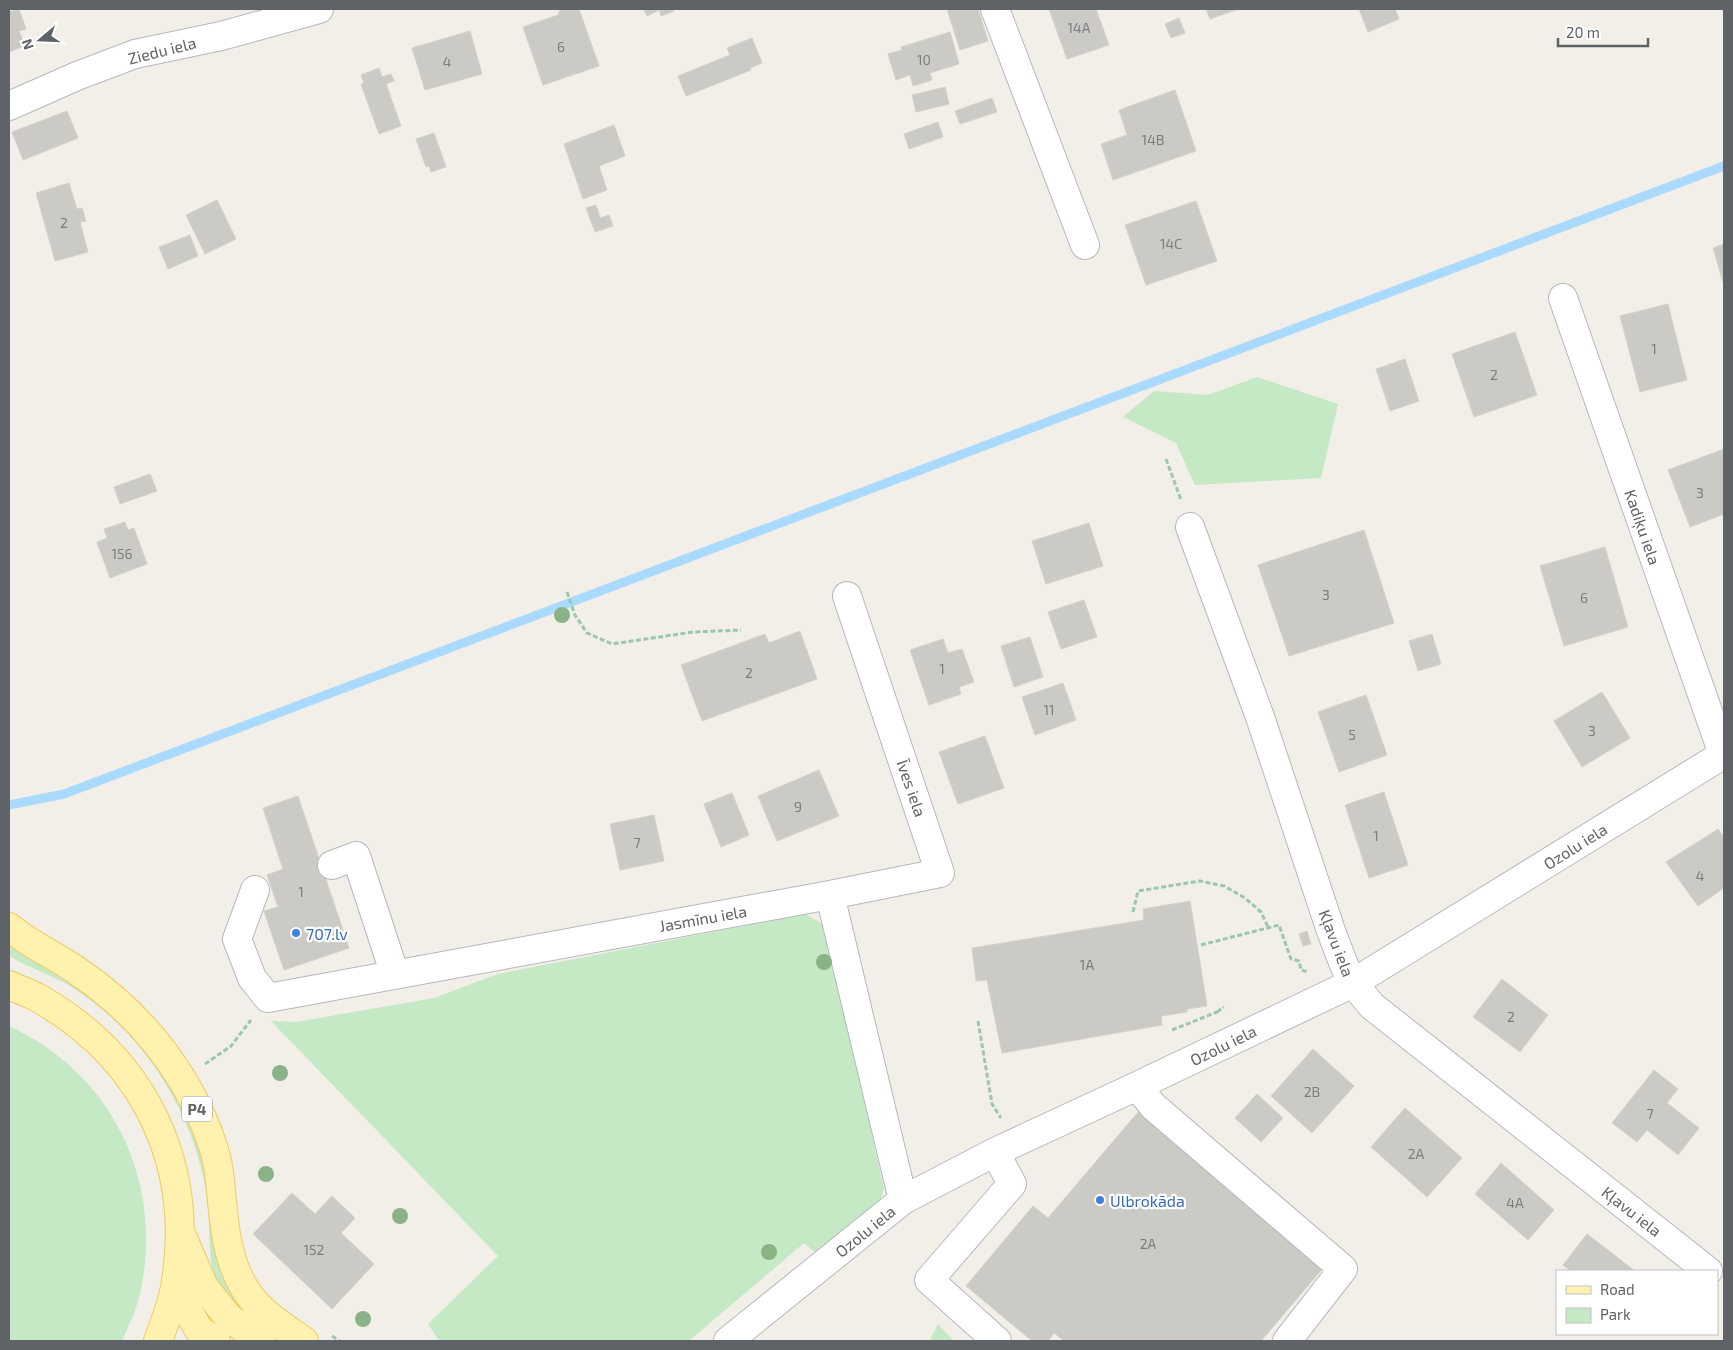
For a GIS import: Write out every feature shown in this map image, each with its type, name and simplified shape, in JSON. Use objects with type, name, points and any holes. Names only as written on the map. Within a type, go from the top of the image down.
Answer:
[{"type":"main road","name":"P4","points":[[9,927],[36,946],[75,969],[109,994],[134,1017],[160,1046],[183,1082],[206,1126],[219,1170],[224,1228],[232,1264],[245,1289],[257,1305],[304,1341]]},
{"type":"main road","name":"P4","points":[[9,985],[39,998],[79,1024],[114,1056],[142,1095],[163,1138],[176,1184],[181,1232],[175,1288],[158,1341]]},
{"type":"main road","name":"P4","points":[[181,1232],[204,1287],[229,1318],[262,1341]]},
{"type":"main road","points":[[175,1288],[199,1330],[216,1341]]},
{"type":"street","name":"Ziedu iela","points":[[9,106],[135,54],[221,36],[319,9]]},
{"type":"street","points":[[995,9],[1085,245]]},
{"type":"street","name":"Kadiķu iela","points":[[1563,298],[1724,755]]},
{"type":"street","name":"Kļavu iela","points":[[1190,527],[1260,718],[1331,931],[1353,983],[1372,1006],[1707,1270]]},
{"type":"street","name":"Īves iela","points":[[830,894],[940,873],[847,596]]},
{"type":"street","name":"Ozolu iela","points":[[743,1337],[903,1200],[995,1152],[1135,1088],[1353,983],[1724,755]]},
{"type":"street","points":[[332,866],[356,856],[394,975]]},
{"type":"street","points":[[255,890],[236,939],[252,978],[268,998]]},
{"type":"street","points":[[830,894],[903,1200]]},
{"type":"street","name":"Jasmīnu iela","points":[[268,998],[830,894]]},
{"type":"street","points":[[1135,1088],[1153,1106],[1343,1269],[1287,1341]]},
{"type":"street","points":[[995,1152],[1012,1184],[929,1280],[997,1341]]},
{"type":"path","points":[[1166,459],[1190,527]]},
{"type":"path","points":[[567,592],[575,615],[587,632],[612,644],[693,632],[741,630]]},
{"type":"path","points":[[1133,912],[1138,891],[1200,881],[1224,886],[1244,898],[1261,912],[1268,927]]},
{"type":"path","points":[[1201,946],[1279,925],[1291,959],[1299,961],[1301,970],[1314,975]]},
{"type":"path","points":[[198,1069],[231,1046],[268,998]]},
{"type":"path","points":[[1172,1030],[1217,1012],[1224,1007]]},
{"type":"path","points":[[1217,1012],[1220,1020]]},
{"type":"path","points":[[978,1021],[992,1104],[1004,1126]]},
{"type":"green space","points":[[1257,377],[1338,404],[1321,478],[1195,485],[1176,443],[1123,417],[1154,391],[1208,395]]},
{"type":"green space","points":[[805,914],[824,925],[884,1188],[880,1201],[816,1253],[804,1243],[689,1341],[441,1341],[438,1339],[428,1324],[498,1256],[271,1021],[296,1022],[434,998],[498,974]]},
{"type":"green space","points":[[9,940],[77,984],[135,1034],[187,1111],[209,1178],[217,1256],[223,1276],[255,1327],[234,1307],[218,1286],[212,1268],[209,1221],[203,1176],[185,1121],[157,1071],[140,1048],[99,1007],[68,985],[9,956]]},
{"type":"green space","points":[[9,1026],[44,1046],[75,1070],[100,1099],[120,1131],[135,1167],[144,1204],[146,1244],[141,1291],[122,1341],[9,1341]]},
{"type":"green space","points":[[938,1324],[954,1341],[930,1340]]},
{"type":"building","points":[[19,9],[26,29],[19,31],[25,46],[9,52],[9,12]]},
{"type":"building","points":[[579,9],[599,66],[543,85],[523,27],[558,15],[560,10]]},
{"type":"building","points":[[644,9],[673,9],[674,11],[661,16],[659,10],[647,16]]},
{"type":"building","points":[[947,9],[978,9],[988,41],[960,50]]},
{"type":"building","points":[[1049,9],[1096,9],[1109,45],[1067,59]]},
{"type":"building","points":[[1206,9],[1239,9],[1210,19]]},
{"type":"building","points":[[1359,9],[1395,9],[1399,19],[1368,32]]},
{"type":"building","points":[[1179,18],[1185,33],[1171,38],[1165,24]]},
{"type":"building","points":[[470,31],[482,74],[425,90],[412,48]]},
{"type":"building","points":[[950,32],[959,64],[930,73],[932,80],[913,86],[910,75],[896,80],[888,54],[902,50],[901,47]]},
{"type":"building","points":[[752,38],[762,63],[750,68],[751,70],[686,96],[678,76],[730,55],[727,48]]},
{"type":"building","points":[[379,68],[382,77],[391,74],[394,81],[386,84],[401,126],[379,134],[361,84],[364,83],[361,75]]},
{"type":"building","points":[[945,87],[949,104],[916,112],[912,95]]},
{"type":"building","points":[[1175,90],[1196,151],[1113,180],[1101,144],[1127,135],[1119,110]]},
{"type":"building","points":[[992,98],[997,112],[960,124],[955,111]]},
{"type":"building","points":[[67,111],[78,138],[23,160],[12,132]]},
{"type":"building","points":[[938,122],[943,137],[909,149],[904,134]]},
{"type":"building","points":[[614,125],[625,156],[599,166],[607,190],[583,199],[564,144]]},
{"type":"building","points":[[434,133],[446,167],[431,172],[429,166],[426,167],[416,139]]},
{"type":"building","points":[[69,183],[77,209],[82,208],[86,221],[80,222],[88,252],[55,261],[36,193]]},
{"type":"building","points":[[217,200],[236,239],[205,254],[186,215]]},
{"type":"building","points":[[1196,201],[1217,261],[1146,285],[1125,225]]},
{"type":"building","points":[[596,205],[600,218],[609,215],[613,226],[595,232],[586,208]]},
{"type":"building","points":[[190,235],[198,256],[168,269],[159,247]]},
{"type":"building","points":[[1724,244],[1724,281],[1723,282],[1713,248]]},
{"type":"building","points":[[1668,304],[1687,380],[1640,392],[1620,316]]},
{"type":"building","points":[[1515,332],[1537,395],[1474,417],[1452,354]]},
{"type":"building","points":[[1405,359],[1419,401],[1390,411],[1376,369]]},
{"type":"building","points":[[1724,449],[1724,514],[1690,527],[1668,470]]},
{"type":"building","points":[[150,474],[157,491],[120,504],[114,487]]},
{"type":"building","points":[[125,522],[128,530],[134,528],[147,564],[110,578],[97,542],[107,538],[104,529]]},
{"type":"building","points":[[1089,523],[1103,566],[1046,584],[1032,541]]},
{"type":"building","points":[[1364,530],[1394,623],[1289,656],[1258,565]]},
{"type":"building","points":[[1605,547],[1628,627],[1564,646],[1540,566]]},
{"type":"building","points":[[1084,600],[1097,637],[1061,649],[1048,612]]},
{"type":"building","points":[[800,631],[817,679],[702,721],[681,665],[765,634],[769,643]]},
{"type":"building","points":[[1432,634],[1441,664],[1418,671],[1409,641]]},
{"type":"building","points":[[1030,637],[1043,677],[1014,687],[1001,646]]},
{"type":"building","points":[[943,639],[948,653],[962,649],[974,682],[959,687],[961,694],[929,705],[910,650]]},
{"type":"building","points":[[1063,683],[1076,720],[1035,735],[1022,697]]},
{"type":"building","points":[[1602,692],[1630,738],[1582,767],[1554,721]]},
{"type":"building","points":[[1366,695],[1387,755],[1339,772],[1318,712]]},
{"type":"building","points":[[985,736],[1004,788],[958,804],[939,752]]},
{"type":"building","points":[[819,770],[839,816],[777,841],[758,796]]},
{"type":"building","points":[[1384,792],[1408,865],[1369,878],[1345,805]]},
{"type":"building","points":[[732,793],[749,835],[721,847],[704,804]]},
{"type":"building","points":[[298,796],[349,948],[284,970],[264,911],[278,907],[267,875],[283,869],[263,808]]},
{"type":"building","points":[[654,815],[664,861],[620,870],[610,824]]},
{"type":"building","points":[[1718,829],[1724,837],[1724,888],[1698,906],[1666,862]]},
{"type":"building","points":[[1190,901],[1207,1006],[1187,1009],[1187,1012],[1161,1016],[1162,1025],[1002,1053],[987,980],[976,981],[972,948],[1144,920],[1143,909]]},
{"type":"building","points":[[1307,931],[1311,944],[1303,946],[1299,934]]},
{"type":"building","points":[[1502,979],[1548,1015],[1520,1052],[1473,1017]]},
{"type":"building","points":[[1313,1049],[1354,1086],[1312,1133],[1271,1096]]},
{"type":"building","points":[[1654,1070],[1678,1089],[1667,1103],[1699,1128],[1678,1155],[1647,1130],[1637,1142],[1612,1123]]},
{"type":"building","points":[[1257,1094],[1283,1118],[1261,1142],[1235,1118]]},
{"type":"building","points":[[1405,1108],[1462,1158],[1427,1197],[1371,1147]]},
{"type":"building","points":[[1139,1111],[1323,1268],[1261,1341],[1064,1341],[1054,1333],[1048,1341],[1032,1341],[966,1286],[1033,1206],[1048,1218]]},
{"type":"building","points":[[1501,1163],[1554,1210],[1528,1240],[1475,1194]]},
{"type":"building","points":[[292,1193],[315,1214],[332,1196],[355,1218],[341,1233],[374,1264],[332,1309],[253,1234]]},
{"type":"building","points":[[1587,1234],[1634,1270],[1570,1270],[1563,1265]]},
{"type":"waterway","points":[[9,805],[64,794],[1724,166]]},
{"type":"place","name":"707.lv","points":[[296,933]]},
{"type":"place","name":"Ulbrokāda","points":[[1100,1200]]}]
